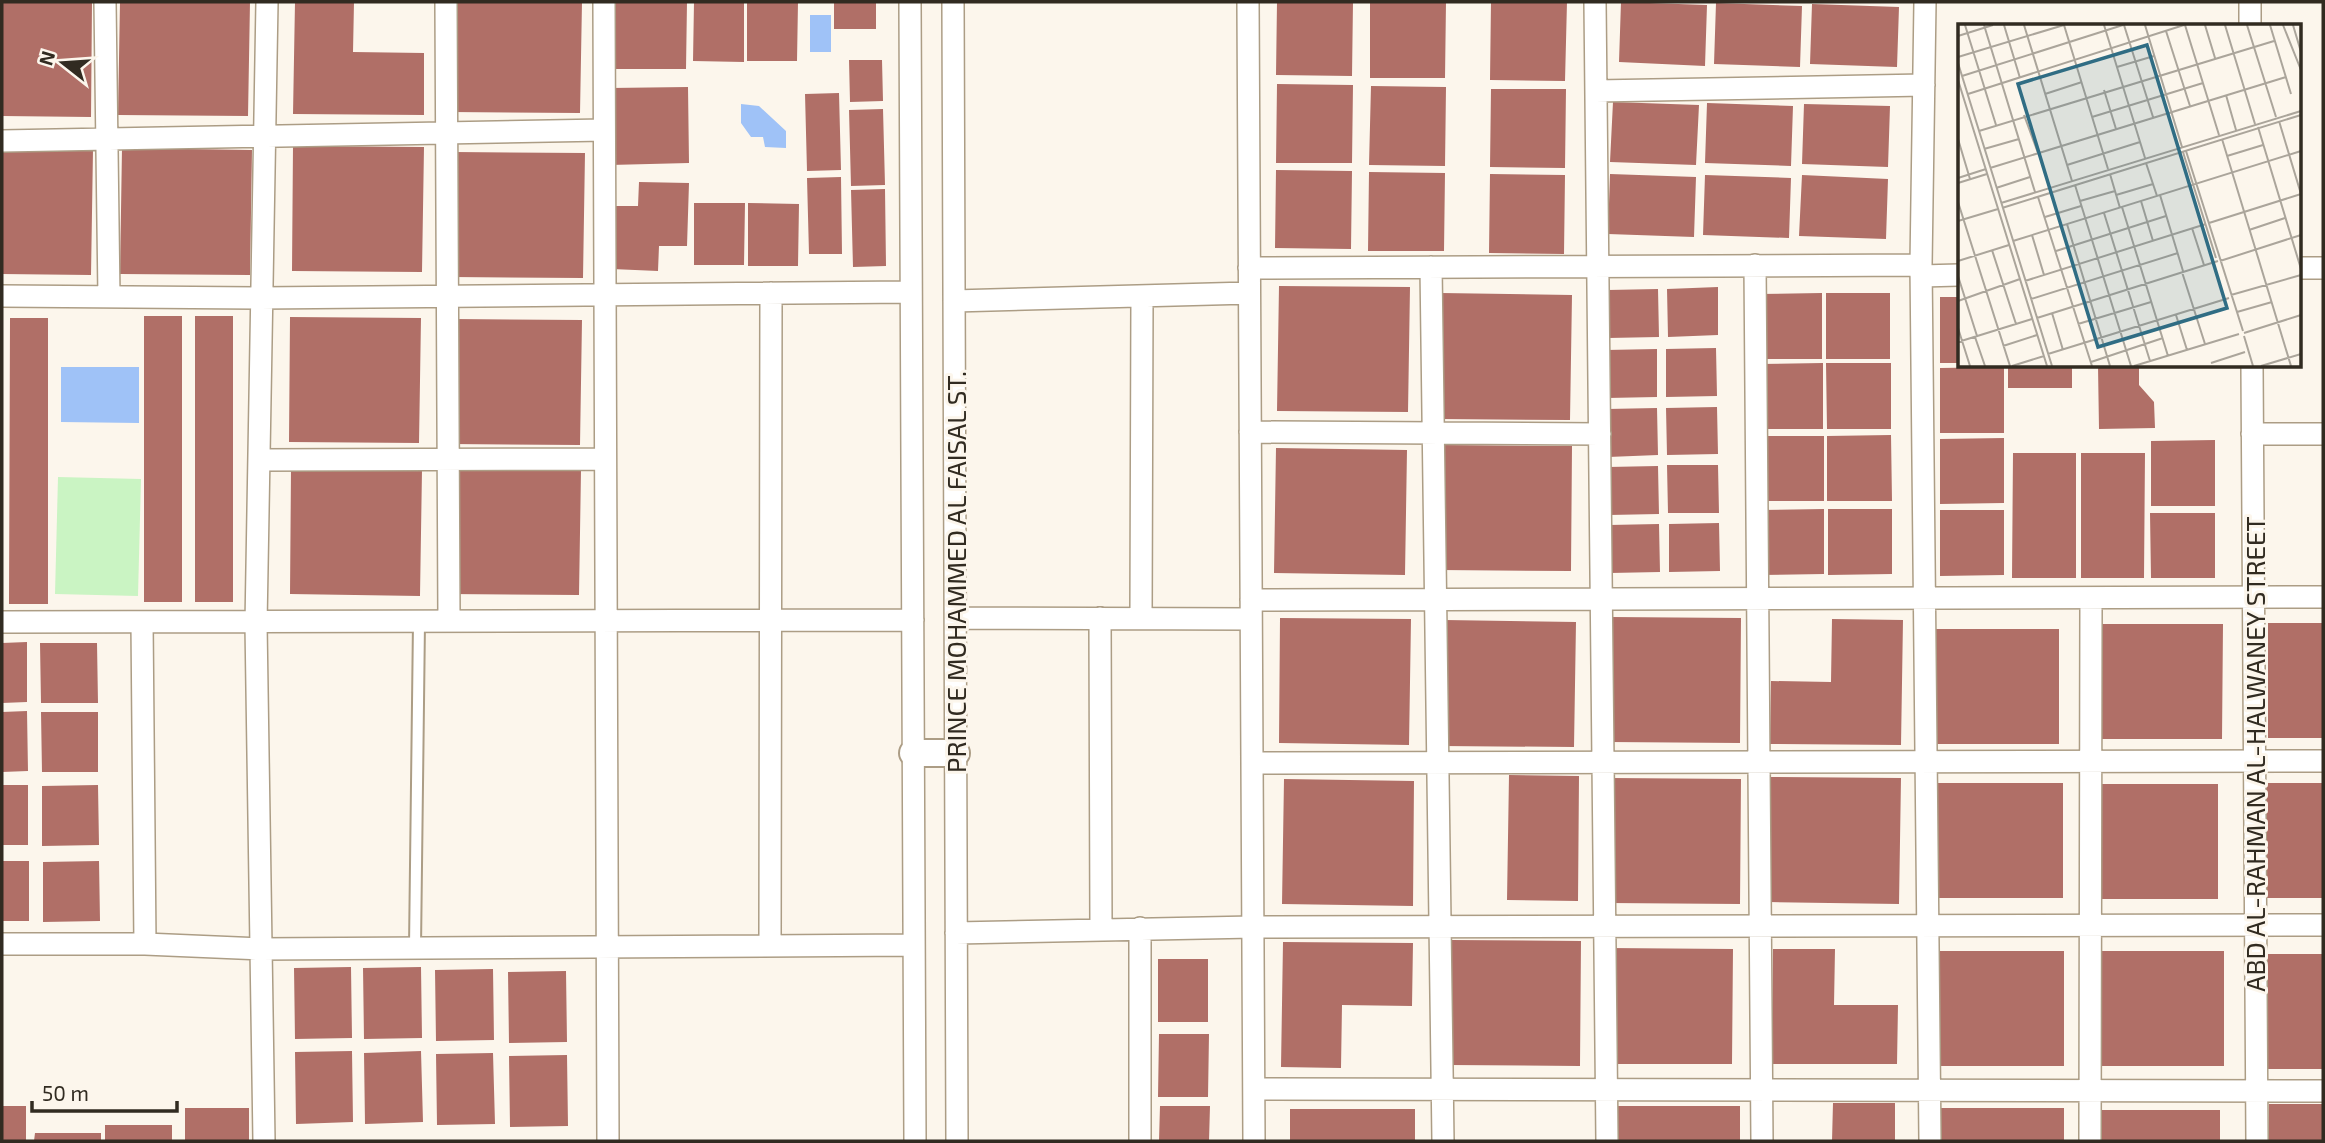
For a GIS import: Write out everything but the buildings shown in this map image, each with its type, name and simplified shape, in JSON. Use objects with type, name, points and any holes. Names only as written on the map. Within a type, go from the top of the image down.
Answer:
[{"type":"street","points":[[105,2],[109,297]]},
{"type":"street","points":[[264,1141],[256,624],[267,2]]},
{"type":"street","points":[[446,2],[449,621]]},
{"type":"street","points":[[604,2],[608,1141]]},
{"type":"street","name":"PRINCE MOHAMMED AL FAISAL ST.","points":[[910,2],[915,1141]]},
{"type":"street","name":"PRINCE MOHAMMED AL FAISAL ST.","points":[[953,2],[957,1141]]},
{"type":"street","points":[[1248,2],[1254,1141]]},
{"type":"street","points":[[1595,2],[1607,1141]]},
{"type":"street","points":[[1925,2],[1921,270],[1930,1141]]},
{"type":"street","points":[[2250,2],[2250,24]]},
{"type":"street","points":[[1596,91],[1924,85]]},
{"type":"street","points":[[2,141],[604,130]]},
{"type":"street","points":[[1249,268],[1755,265],[1921,270],[1958,275]]},
{"type":"street","points":[[1755,265],[1762,1141]]},
{"type":"street","points":[[1431,267],[1443,1141]]},
{"type":"street","points":[[2300,268],[2323,268]]},
{"type":"street","points":[[2,296],[260,298],[447,294],[911,292]]},
{"type":"street","points":[[770,945],[771,293]]},
{"type":"street","points":[[954,301],[1249,293]]},
{"type":"street","points":[[1141,618],[1142,296]]},
{"type":"street","name":"ABD AL-RAHMAN AL-HALWANEY STREET","points":[[2252,368],[2257,1141]]},
{"type":"street","points":[[1250,432],[1600,435]]},
{"type":"street","points":[[2252,434],[2323,434]]},
{"type":"street","points":[[260,460],[605,459]]},
{"type":"street","points":[[956,618],[1141,618],[1435,599],[2323,597]]},
{"type":"street","points":[[2090,1141],[2091,598]]},
{"type":"street","points":[[1100,618],[1101,929]]},
{"type":"street","points":[[2,622],[256,624],[913,620]]},
{"type":"street","points":[[142,622],[145,944]]},
{"type":"street","points":[[913,753],[956,753]]},
{"type":"street","points":[[1252,763],[2323,761]]},
{"type":"street","points":[[956,933],[1253,927],[2323,925]]},
{"type":"street","points":[[1140,928],[1140,1141]]},
{"type":"street","points":[[2,944],[145,944],[260,949],[607,944],[914,945]]},
{"type":"street","points":[[1254,1089],[2323,1091]]},
{"type":"lane","points":[[415,947],[419,622]]},
{"type":"green space","points":[[58,477],[141,479],[138,596],[55,594]]},
{"type":"water","points":[[810,15],[831,15],[831,52],[810,52]]},
{"type":"water","points":[[741,104],[759,106],[786,131],[786,148],[765,147],[763,137],[751,137],[741,123]]},
{"type":"water","points":[[61,367],[139,367],[139,423],[61,422]]}]
